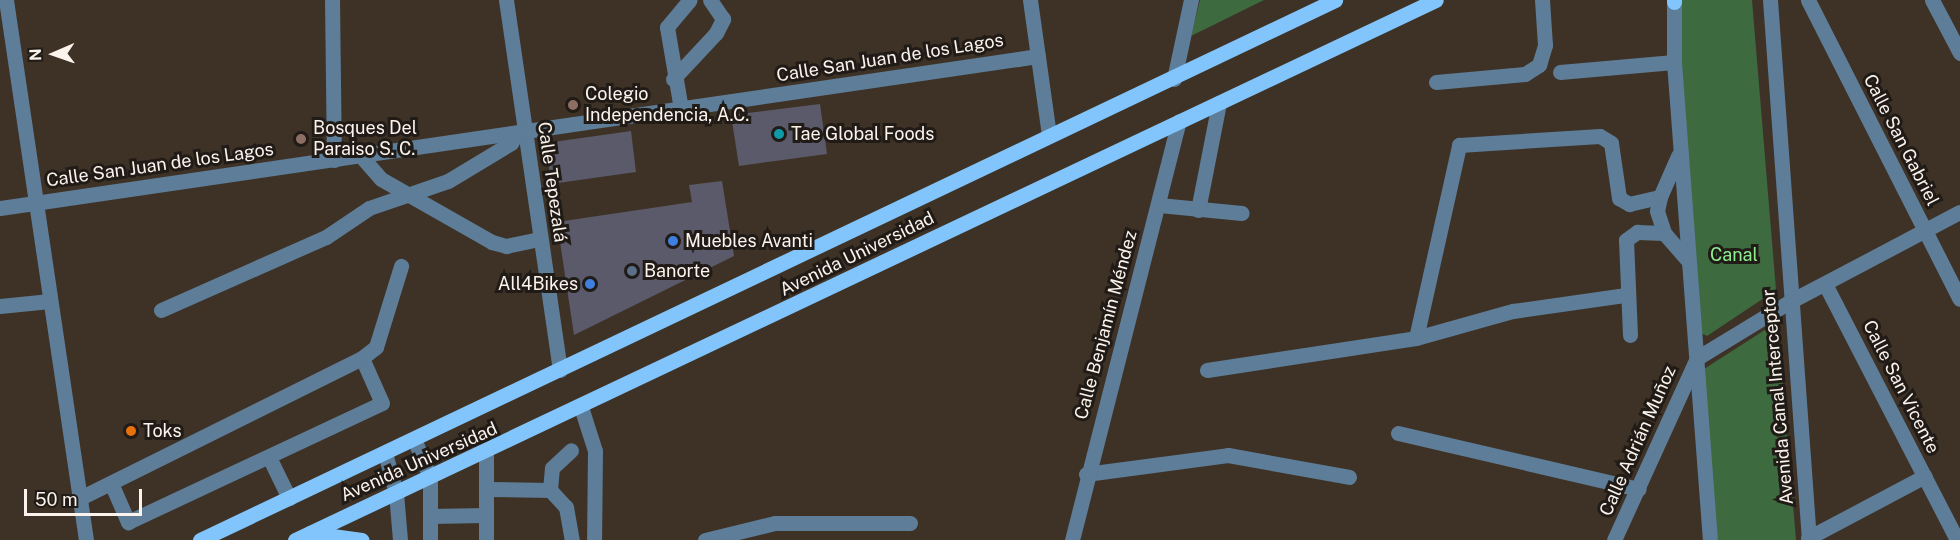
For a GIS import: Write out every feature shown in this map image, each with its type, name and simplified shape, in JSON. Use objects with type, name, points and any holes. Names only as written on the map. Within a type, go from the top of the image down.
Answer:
[{"type":"main road","name":"Avenida Universidad","points":[[200,540],[1049,135],[1174,79],[1335,0]]},
{"type":"main road","name":"Avenida Universidad","points":[[295,540],[430,477],[486,454],[1436,0]]},
{"type":"main road","points":[[310,533],[362,540]]},
{"type":"street","points":[[6,0],[78,499],[86,540]]},
{"type":"street","points":[[332,0],[334,160]]},
{"type":"street","name":"Calle Tepezalá","points":[[506,0],[521,133],[560,370]]},
{"type":"street","points":[[681,109],[673,79],[667,27],[690,0]]},
{"type":"street","points":[[673,79],[716,33],[723,19],[710,0]]},
{"type":"street","points":[[1030,0],[1049,135]]},
{"type":"street","points":[[1174,79],[1191,0]]},
{"type":"street","points":[[1436,82],[1525,74],[1539,64],[1545,45],[1542,0]]},
{"type":"street","name":"Avenida Canal Interceptor","points":[[1770,0],[1789,302],[1809,539]]},
{"type":"street","name":"Calle San Gabriel","points":[[1808,0],[1960,299]]},
{"type":"street","points":[[1932,0],[1960,53]]},
{"type":"street","points":[[1674,1],[1674,62],[1680,153],[1710,540]]},
{"type":"street","name":"Calle San Juan de los Lagos","points":[[0,208],[1038,56]]},
{"type":"street","points":[[1560,72],[1674,62]]},
{"type":"street","points":[[1198,210],[1219,103]]},
{"type":"street","name":"Calle Benjamín Méndez","points":[[1072,540],[1086,474],[1159,206],[1179,121]]},
{"type":"street","points":[[160,310],[326,237],[369,207],[448,181],[511,143],[521,133]]},
{"type":"street","points":[[1416,338],[1459,145],[1600,136],[1614,151],[1621,202],[1660,197]]},
{"type":"street","points":[[1680,153],[1660,197],[1658,219],[1664,233],[1688,261]]},
{"type":"street","points":[[361,156],[381,179],[409,192],[492,242],[506,246],[540,239]]},
{"type":"street","points":[[1159,206],[1242,213]]},
{"type":"street","points":[[1697,358],[1789,302],[1960,212]]},
{"type":"street","points":[[1630,335],[1626,295],[1626,240],[1637,232],[1664,233]]},
{"type":"street","points":[[78,499],[362,358],[376,347],[401,266]]},
{"type":"street","name":"Calle San Vicente","points":[[1826,284],[1958,540]]},
{"type":"street","points":[[1207,369],[1416,338],[1513,311],[1626,295]]},
{"type":"street","points":[[0,306],[50,301]]},
{"type":"street","points":[[111,483],[128,522],[382,403],[362,358]]},
{"type":"street","name":"Calle Adrián Muñoz","points":[[1614,540],[1697,358]]},
{"type":"street","points":[[581,407],[595,451],[594,540]]},
{"type":"street","points":[[1398,433],[1639,489]]},
{"type":"street","points":[[414,439],[430,477],[430,540]]},
{"type":"street","points":[[550,490],[552,468],[571,450]]},
{"type":"street","points":[[385,453],[396,493],[400,540]]},
{"type":"street","points":[[486,454],[488,489],[486,540]]},
{"type":"street","points":[[1086,474],[1228,455],[1349,477]]},
{"type":"street","points":[[268,457],[289,498]]},
{"type":"street","points":[[1809,539],[1925,476]]},
{"type":"street","points":[[488,489],[550,490],[566,507],[572,540]]},
{"type":"street","points":[[430,516],[486,515]]},
{"type":"street","points":[[705,540],[775,523],[910,523]]},
{"type":"green space","points":[[1200,0],[1264,0],[1191,36]]},
{"type":"green space","name":"Canal","points":[[1676,0],[1752,0],[1776,290],[1707,336],[1699,332]]},
{"type":"green space","points":[[1771,326],[1778,330],[1796,540],[1717,540],[1704,369]]},
{"type":"building","name":"Tae Global Foods","points":[[820,104],[827,154],[739,166],[731,115]]},
{"type":"building","points":[[631,131],[636,172],[551,184],[546,143]]},
{"type":"building","points":[[722,181],[734,256],[574,335],[557,222],[692,202],[689,185]]},
{"type":"place","name":"Colegio Independencia, A.C.","points":[[573,105]]},
{"type":"place","name":"Tae Global Foods","points":[[779,134]]},
{"type":"place","name":"Bosques Del Paraiso S. C.","points":[[301,139]]},
{"type":"place","name":"Muebles Avanti","points":[[673,241]]},
{"type":"place","name":"Banorte","points":[[632,271]]},
{"type":"place","name":"All4Bikes","points":[[590,284]]},
{"type":"place","name":"Toks","points":[[131,431]]}]
